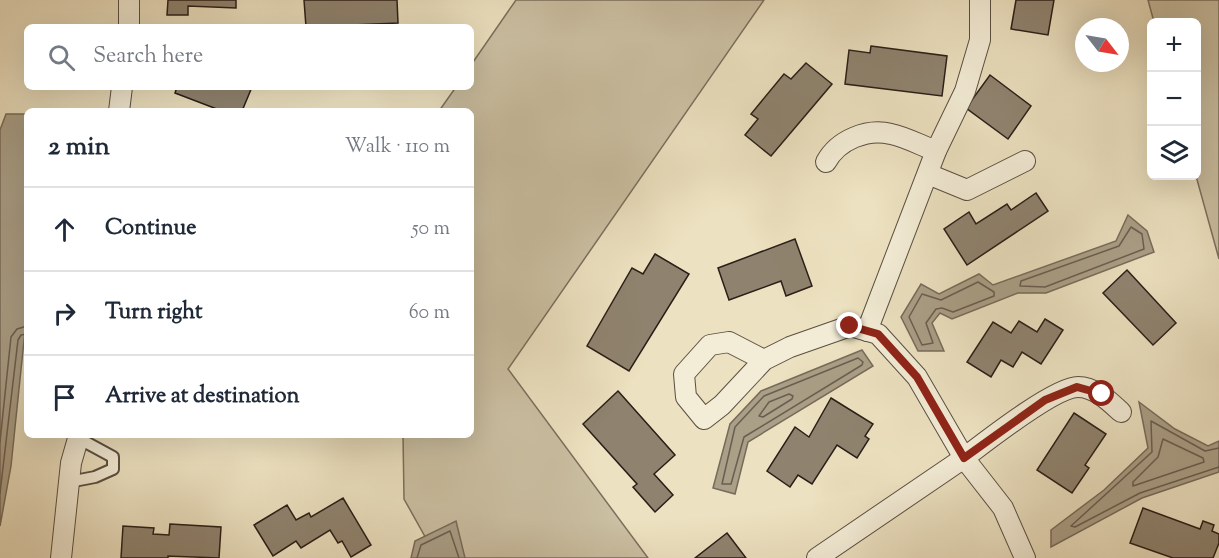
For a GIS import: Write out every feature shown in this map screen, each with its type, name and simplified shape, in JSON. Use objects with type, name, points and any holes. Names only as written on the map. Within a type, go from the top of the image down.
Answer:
[{"type":"street","points":[[129,0],[129,24]]},
{"type":"street","points":[[867,331],[936,151],[965,91],[980,40],[980,0]]},
{"type":"street","points":[[119,108],[122,90]]},
{"type":"street","points":[[826,162],[833,150],[854,136],[890,133],[936,151]]},
{"type":"street","points":[[928,174],[967,190],[1025,161]]},
{"type":"street","points":[[764,360],[790,347],[850,326],[878,334],[917,377],[964,458],[1003,508],[1025,558]]},
{"type":"street","points":[[818,558],[1045,400],[1077,387],[1102,394],[1121,412]]},
{"type":"street","points":[[63,554],[69,482],[79,438]]},
{"type":"lane","points":[[69,482],[95,477],[113,469],[113,457],[81,438]]},
{"type":"shaded area","points":[[516,0],[764,0],[508,369],[648,558],[437,558],[404,499],[403,438],[474,438],[474,108],[441,108],[454,90],[474,90],[474,61]]},
{"type":"shaded area","points":[[1148,0],[1219,0],[1219,259],[1197,180],[1201,180],[1201,18],[1153,18]]},
{"type":"water","points":[[6,114],[24,114],[24,341],[11,466],[0,526],[0,130]]},
{"type":"water","points":[[1128,215],[1147,231],[1154,252],[1046,293],[1018,293],[952,319],[940,313],[932,323],[944,351],[918,351],[901,317],[921,284],[939,294],[979,274],[993,285],[1116,241]]},
{"type":"water","points":[[862,350],[873,366],[748,442],[735,494],[713,488],[730,424],[761,391]]},
{"type":"water","points":[[1139,402],[1175,429],[1208,446],[1219,441],[1219,472],[1142,498],[1051,547],[1051,530],[1104,490],[1148,448]]},
{"type":"water","points":[[456,521],[465,558],[411,558],[415,541]]},
{"type":"building","points":[[168,0],[236,0],[236,8],[188,6],[188,15],[167,15]]},
{"type":"building","points":[[304,0],[397,0],[398,23],[306,24]]},
{"type":"building","points":[[1016,0],[1054,0],[1048,35],[1011,29]]},
{"type":"building","points":[[871,46],[947,56],[942,96],[845,84],[849,50],[870,53]]},
{"type":"building","points":[[806,63],[832,84],[771,156],[745,135],[758,119],[751,114],[784,74],[791,79]]},
{"type":"building","points":[[990,75],[1031,106],[1008,139],[966,108]]},
{"type":"building","points":[[176,90],[251,90],[243,108],[214,108],[175,93]]},
{"type":"building","points":[[1036,193],[1048,211],[967,265],[944,229],[969,212],[976,224],[1007,204],[1011,210]]},
{"type":"building","points":[[795,239],[812,286],[786,296],[781,281],[729,300],[718,268]]},
{"type":"building","points":[[655,254],[689,274],[629,371],[587,346],[632,268],[643,274]]},
{"type":"building","points":[[1127,270],[1176,323],[1153,345],[1103,293]]},
{"type":"building","points":[[1045,319],[1063,330],[1041,364],[1022,352],[1013,367],[1001,360],[991,377],[967,362],[993,322],[1011,333],[1019,321],[1037,332]]},
{"type":"building","points":[[618,391],[675,455],[654,474],[673,495],[655,512],[633,487],[637,484],[583,424]]},
{"type":"building","points":[[831,398],[873,424],[865,436],[869,439],[857,458],[837,445],[812,484],[798,475],[790,487],[767,471],[795,427],[809,437]]},
{"type":"building","points":[[1074,413],[1106,434],[1085,465],[1089,468],[1072,493],[1037,470]]},
{"type":"building","points":[[343,498],[371,545],[351,557],[342,541],[338,543],[330,530],[301,548],[296,541],[273,556],[254,525],[287,505],[296,520],[309,513],[311,517]]},
{"type":"building","points":[[1143,508],[1200,529],[1203,521],[1214,525],[1212,531],[1219,534],[1219,543],[1213,558],[1173,558],[1130,543]]},
{"type":"building","points":[[170,524],[221,527],[219,558],[168,556],[168,558],[121,558],[123,526],[154,528],[153,534],[169,535]]},
{"type":"building","points":[[727,533],[746,558],[695,558]]},
{"type":"route","points":[[850,326],[878,334],[917,377],[964,458],[1045,400],[1077,387],[1102,394]]}]
